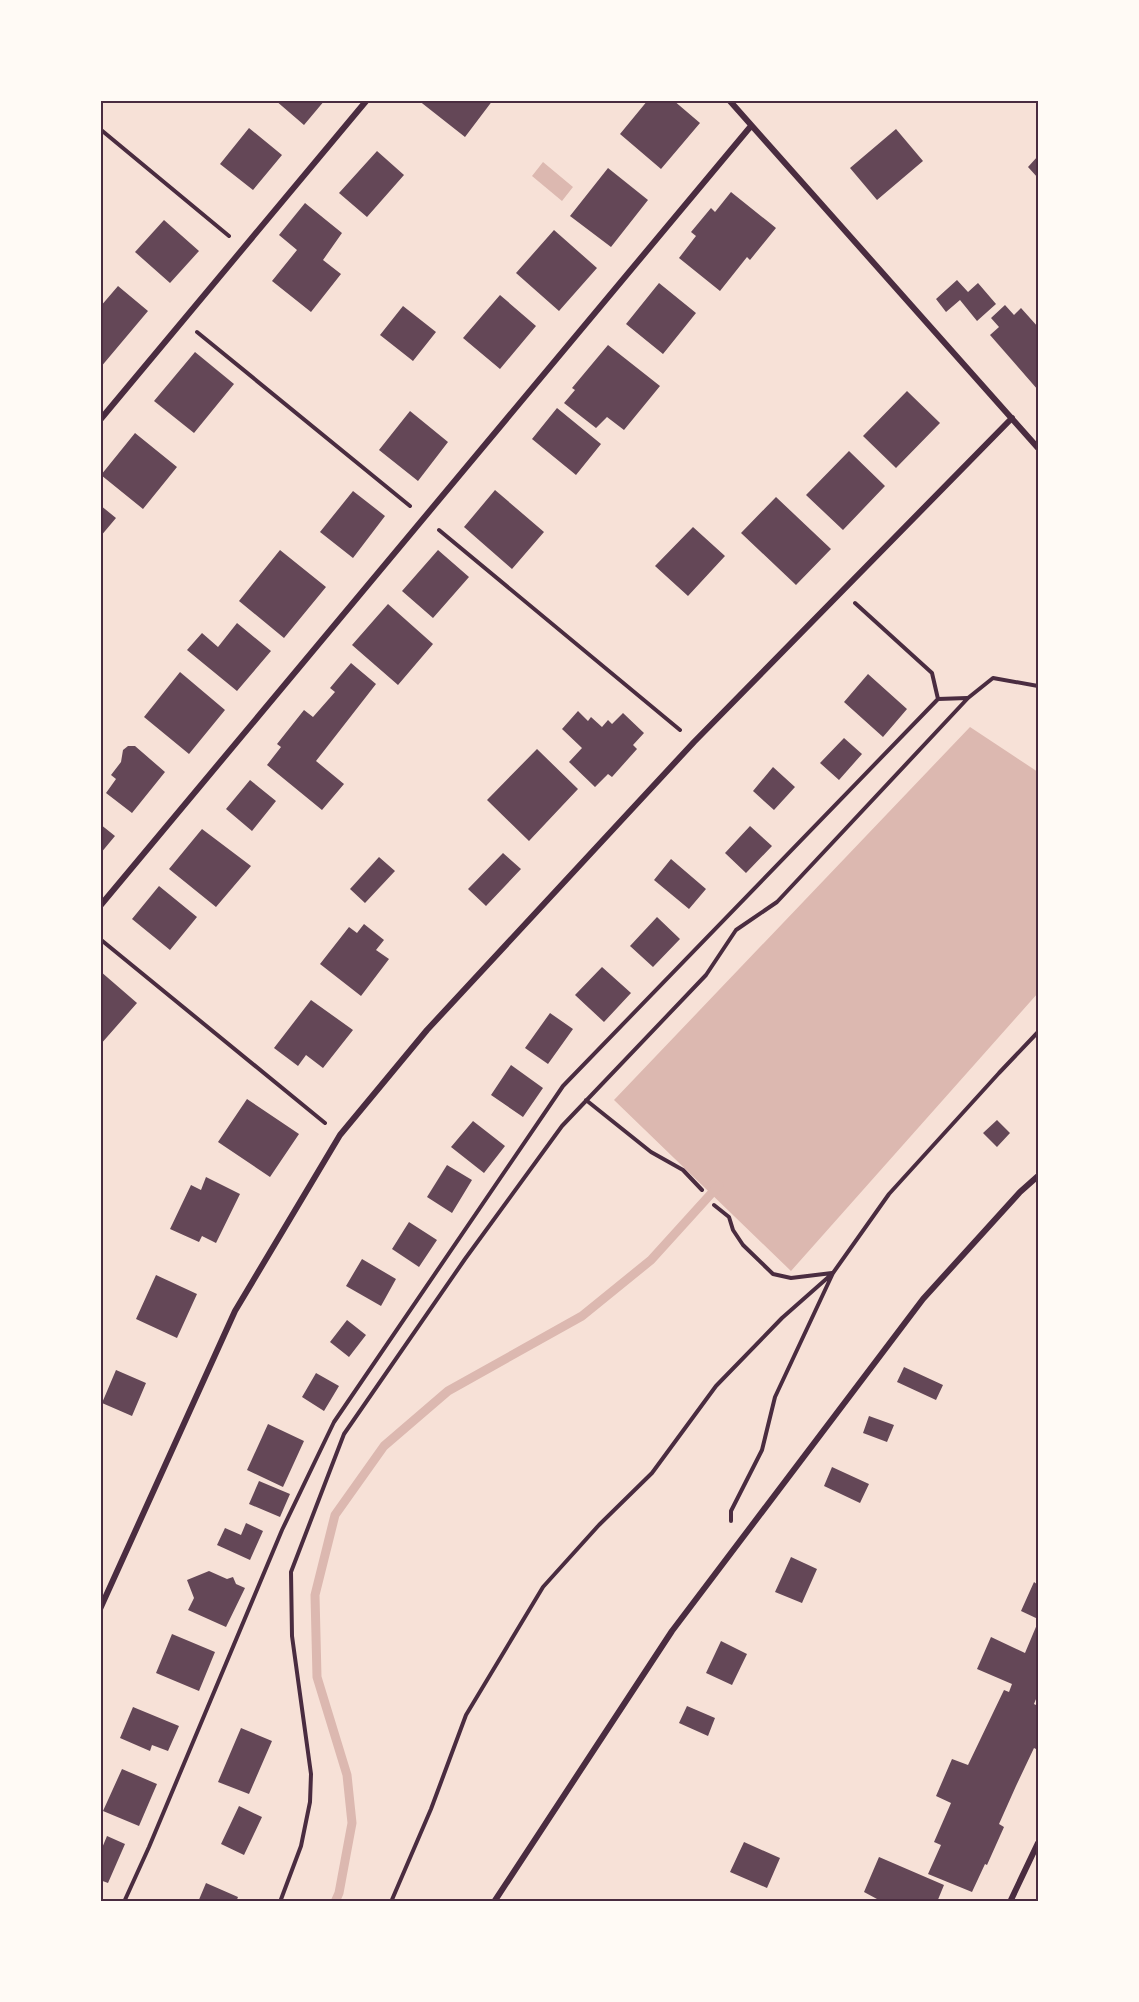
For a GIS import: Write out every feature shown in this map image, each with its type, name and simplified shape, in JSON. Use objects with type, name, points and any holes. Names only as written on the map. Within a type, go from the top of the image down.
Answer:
[{"type":"street","points":[[100,420],[367,100]]},
{"type":"street","points":[[729,100],[1038,448]]},
{"type":"street","points":[[100,906],[751,126]]},
{"type":"street","points":[[100,1609],[235,1311],[340,1135],[427,1030],[694,742],[1011,418]]},
{"type":"street","points":[[494,1902],[672,1631],[922,1299],[1020,1192],[1038,1176]]},
{"type":"street","points":[[1010,1902],[1038,1843]]},
{"type":"path","points":[[100,129],[243,247]]},
{"type":"path","points":[[841,591],[932,674],[939,699]]},
{"type":"path","points":[[280,1902],[301,1846],[310,1802],[310,1774],[292,1636],[291,1572],[345,1434],[465,1259],[555,1136],[586,1100],[706,975],[736,930],[777,902],[968,698],[993,678],[1038,686]]},
{"type":"path","points":[[124,1902],[282,1530],[334,1422],[563,1086],[939,699],[968,698]]},
{"type":"path","points":[[100,939],[340,1135]]},
{"type":"path","points":[[730,1522],[731,1510],[762,1450],[775,1396],[833,1273],[889,1194],[1038,1032]]},
{"type":"path","points":[[586,1100],[651,1152],[683,1170],[702,1190]]},
{"type":"path","points":[[714,1205],[729,1217],[733,1230],[743,1245],[773,1274],[791,1278],[833,1273]]},
{"type":"path","points":[[391,1902],[431,1809],[466,1715],[543,1587],[599,1525],[652,1473],[716,1386],[782,1318],[833,1273]]},
{"type":"shaded area","points":[[543,162],[573,187],[562,201],[532,176]]},
{"type":"shaded area","points":[[970,727],[1038,772],[1038,993],[791,1271],[614,1100]]},
{"type":"building","points":[[275,100],[325,100],[304,125]]},
{"type":"building","points":[[418,100],[493,100],[465,137]]},
{"type":"building","points":[[648,100],[673,100],[700,123],[661,169],[620,134]]},
{"type":"building","points":[[249,128],[282,155],[253,190],[220,164]]},
{"type":"building","points":[[896,129],[923,161],[877,200],[850,168]]},
{"type":"building","points":[[377,151],[404,175],[367,217],[339,193]]},
{"type":"building","points":[[1038,156],[1038,178],[1028,167]]},
{"type":"building","points":[[608,168],[648,200],[611,247],[570,216]]},
{"type":"building","points":[[731,192],[776,228],[750,260],[747,257],[720,291],[679,258],[696,236],[691,232],[711,208],[715,212]]},
{"type":"building","points":[[305,203],[342,233],[323,260],[341,274],[311,312],[272,281],[297,250],[279,235]]},
{"type":"building","points":[[164,220],[199,251],[170,283],[135,252]]},
{"type":"building","points":[[554,230],[597,268],[559,311],[516,273]]},
{"type":"building","points":[[957,280],[968,292],[978,283],[996,304],[977,321],[960,300],[946,312],[936,299]]},
{"type":"building","points":[[659,283],[696,313],[663,354],[626,324]]},
{"type":"building","points":[[118,286],[148,311],[100,368],[100,307]]},
{"type":"building","points":[[500,295],[536,326],[500,369],[463,338]]},
{"type":"building","points":[[1005,305],[1014,315],[1021,308],[1038,327],[1038,390],[990,335],[999,327],[991,318]]},
{"type":"building","points":[[403,306],[436,332],[413,361],[380,335]]},
{"type":"building","points":[[608,345],[660,386],[624,430],[607,417],[596,428],[564,403],[575,390],[572,388]]},
{"type":"building","points":[[195,352],[234,384],[194,433],[154,401]]},
{"type":"building","points":[[907,391],[940,423],[896,468],[863,436]]},
{"type":"building","points":[[557,408],[601,444],[576,475],[532,439]]},
{"type":"building","points":[[410,411],[448,442],[418,481],[379,450]]},
{"type":"building","points":[[135,433],[177,467],[143,509],[101,475]]},
{"type":"building","points":[[849,451],[885,486],[843,530],[806,495]]},
{"type":"building","points":[[495,490],[544,532],[512,569],[464,527]]},
{"type":"building","points":[[353,491],[385,516],[353,558],[320,532]]},
{"type":"building","points":[[776,497],[831,549],[796,585],[741,533]]},
{"type":"building","points":[[100,505],[116,518],[100,537]]},
{"type":"building","points":[[693,527],[725,556],[688,596],[655,566]]},
{"type":"building","points":[[280,550],[326,587],[284,638],[239,601]]},
{"type":"building","points":[[438,550],[469,577],[433,618],[402,591]]},
{"type":"building","points":[[388,604],[433,644],[398,685],[352,645]]},
{"type":"building","points":[[237,623],[271,651],[237,691],[187,650],[202,633],[218,647]]},
{"type":"building","points":[[351,663],[376,684],[316,761],[344,784],[322,810],[267,765],[281,747],[277,744],[304,710],[313,717],[335,692],[330,688]]},
{"type":"building","points":[[180,672],[225,710],[189,754],[144,717]]},
{"type":"building","points":[[868,674],[907,709],[883,737],[844,702]]},
{"type":"building","points":[[578,711],[588,721],[591,717],[602,727],[608,720],[612,724],[623,713],[644,733],[633,745],[637,749],[612,777],[608,774],[595,787],[569,762],[582,748],[562,729]]},
{"type":"building","points":[[844,738],[862,754],[839,780],[820,763]]},
{"type":"building","points":[[128,746],[135,746],[165,772],[132,813],[106,793],[116,779],[111,775],[121,762],[123,750]]},
{"type":"building","points":[[537,749],[578,789],[529,841],[487,800]]},
{"type":"building","points":[[773,767],[795,787],[774,810],[753,791]]},
{"type":"building","points":[[250,780],[276,801],[252,831],[226,809]]},
{"type":"building","points":[[100,824],[115,836],[100,854]]},
{"type":"building","points":[[750,826],[772,846],[746,873],[725,853]]},
{"type":"building","points":[[202,829],[251,866],[216,907],[169,869]]},
{"type":"building","points":[[503,853],[521,869],[486,906],[468,889]]},
{"type":"building","points":[[379,857],[395,871],[365,903],[350,889]]},
{"type":"building","points":[[671,859],[706,889],[689,909],[654,880]]},
{"type":"building","points":[[159,886],[197,917],[170,950],[132,919]]},
{"type":"building","points":[[657,917],[680,939],[653,967],[630,946]]},
{"type":"building","points":[[364,924],[384,940],[376,950],[389,959],[361,996],[320,964],[349,927],[357,933]]},
{"type":"building","points":[[602,967],[631,993],[604,1022],[575,995]]},
{"type":"building","points":[[100,971],[137,1003],[100,1045]]},
{"type":"building","points":[[311,1000],[353,1030],[323,1068],[306,1055],[298,1066],[274,1048]]},
{"type":"building","points":[[550,1013],[573,1029],[548,1064],[525,1048]]},
{"type":"building","points":[[511,1065],[543,1088],[523,1117],[491,1095]]},
{"type":"building","points":[[247,1099],[299,1134],[270,1177],[218,1142]]},
{"type":"building","points":[[997,1120],[1010,1133],[997,1147],[983,1133]]},
{"type":"building","points":[[473,1121],[505,1146],[484,1173],[451,1147]]},
{"type":"building","points":[[447,1165],[472,1180],[452,1213],[427,1197]]},
{"type":"building","points":[[206,1177],[240,1194],[216,1243],[202,1236],[199,1242],[170,1229],[191,1185],[201,1190]]},
{"type":"building","points":[[409,1222],[437,1240],[419,1267],[392,1249]]},
{"type":"building","points":[[362,1259],[396,1279],[381,1306],[346,1286]]},
{"type":"building","points":[[156,1275],[197,1294],[177,1338],[136,1319]]},
{"type":"building","points":[[347,1320],[366,1335],[349,1357],[330,1342]]},
{"type":"building","points":[[904,1367],[943,1385],[936,1400],[897,1382]]},
{"type":"building","points":[[116,1370],[146,1383],[132,1416],[102,1403]]},
{"type":"building","points":[[316,1373],[339,1386],[324,1411],[302,1397]]},
{"type":"building","points":[[869,1416],[894,1425],[887,1442],[863,1433]]},
{"type":"building","points":[[268,1424],[304,1441],[283,1487],[247,1470]]},
{"type":"building","points":[[832,1467],[869,1484],[860,1503],[824,1486]]},
{"type":"building","points":[[259,1481],[290,1494],[280,1517],[249,1504]]},
{"type":"building","points":[[246,1523],[263,1531],[250,1560],[217,1545],[225,1528],[241,1535]]},
{"type":"building","points":[[791,1557],[817,1569],[802,1603],[775,1592]]},
{"type":"building","points":[[209,1571],[227,1579],[233,1577],[236,1584],[245,1588],[226,1627],[188,1610],[194,1598],[187,1580]]},
{"type":"building","points":[[1034,1582],[1038,1585],[1038,1619],[1021,1611]]},
{"type":"building","points":[[1038,1622],[1038,1694],[1034,1704],[1038,1706],[1038,1750],[1034,1748],[1016,1786],[999,1824],[1004,1827],[972,1892],[928,1874],[941,1845],[934,1842],[951,1803],[936,1796],[952,1759],[968,1765],[1004,1690],[1009,1692],[1012,1684],[977,1669],[991,1637],[1025,1653]]},
{"type":"building","points":[[172,1634],[215,1652],[199,1691],[156,1673]]},
{"type":"building","points":[[721,1641],[747,1654],[732,1685],[706,1673]]},
{"type":"building","points":[[687,1706],[715,1718],[708,1736],[679,1723]]},
{"type":"building","points":[[133,1707],[179,1726],[168,1751],[152,1745],[150,1751],[120,1738]]},
{"type":"building","points":[[241,1728],[272,1741],[249,1794],[218,1782]]},
{"type":"building","points":[[122,1769],[157,1784],[139,1826],[103,1811]]},
{"type":"building","points":[[239,1806],[262,1817],[244,1855],[221,1844]]},
{"type":"building","points":[[107,1836],[125,1844],[108,1883],[100,1880],[100,1847],[102,1848]]},
{"type":"building","points":[[744,1842],[780,1858],[767,1888],[730,1872]]},
{"type":"building","points":[[879,1857],[944,1885],[937,1902],[876,1902],[877,1899],[864,1892]]},
{"type":"building","points":[[206,1883],[238,1897],[236,1902],[198,1902]]},
{"type":"waterway","points":[[335,1902],[339,1893],[352,1823],[347,1775],[317,1677],[315,1595],[335,1515],[384,1446],[448,1391],[582,1316],[651,1260],[719,1185]]}]
